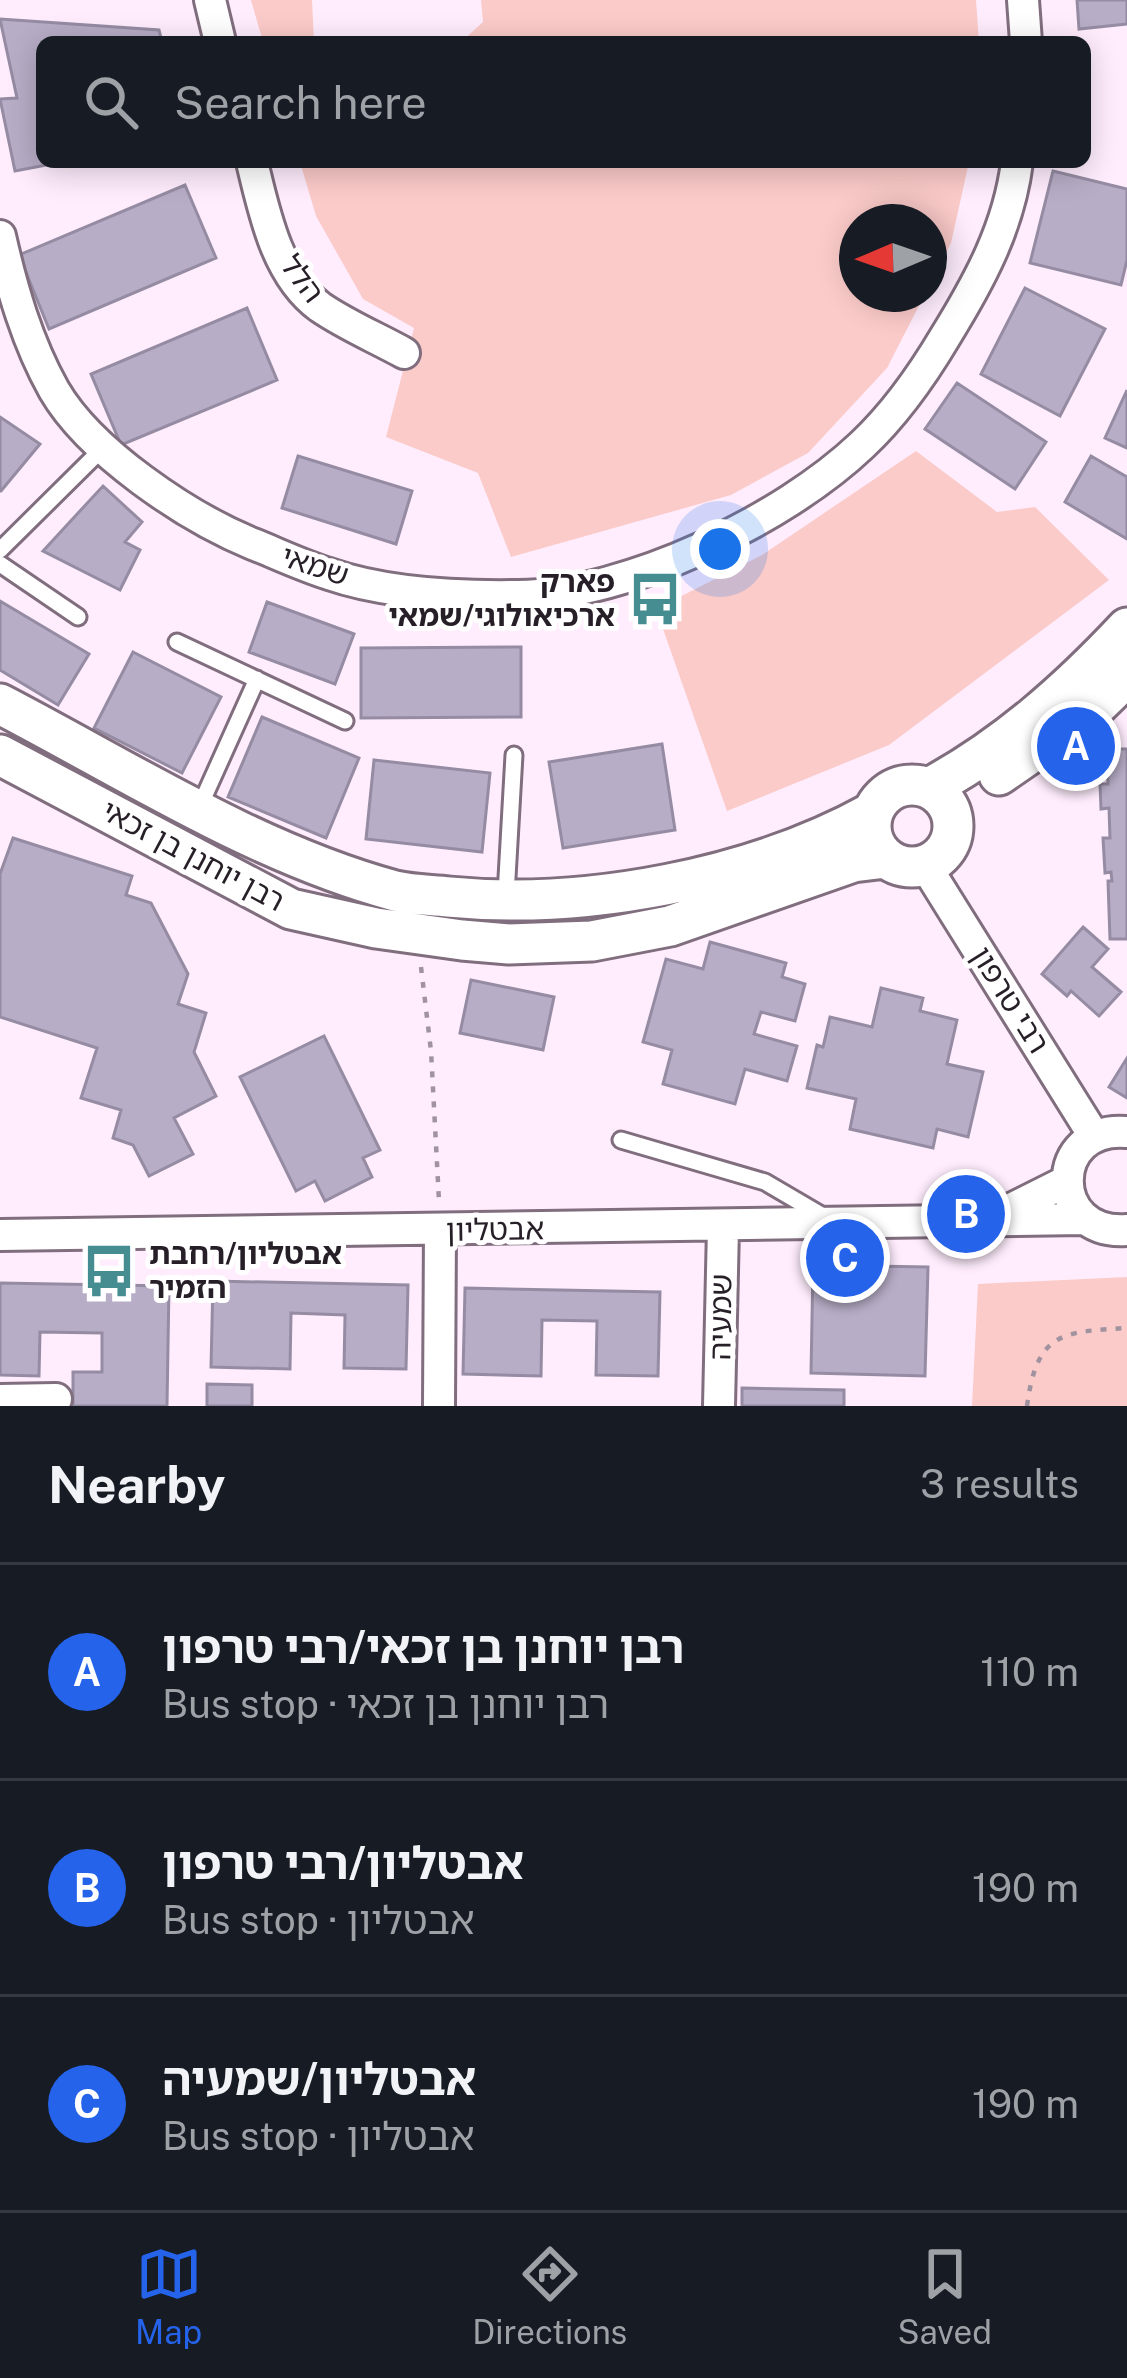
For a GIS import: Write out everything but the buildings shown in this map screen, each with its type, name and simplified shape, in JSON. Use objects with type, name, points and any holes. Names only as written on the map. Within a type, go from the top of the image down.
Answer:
[{"type":"street","points":[[209,0],[218,36]]},
{"type":"street","points":[[1023,0],[1026,36]]},
{"type":"street","name":"הלל","points":[[253,168],[268,227],[292,276],[318,305],[404,353]]},
{"type":"street","name":"שמאי","points":[[0,236],[15,302],[55,392],[103,448],[154,490],[220,531],[332,576],[422,593],[523,597],[624,579],[718,540],[798,498],[864,444],[928,365],[982,277],[1014,190],[1016,168]]},
{"type":"street","points":[[939,799],[977,762],[1071,687],[1127,628]]},
{"type":"street","points":[[939,799],[1090,712],[1127,676]]},
{"type":"street","name":"רבן יוחנן בן זכאי","points":[[0,704],[255,839],[398,892],[506,901],[577,898],[728,869],[841,830],[873,812]]},
{"type":"street","name":"רבן יוחנן בן זכאי","points":[[0,755],[291,909],[417,934],[509,944],[592,940],[670,926],[853,862],[906,862]]},
{"type":"street","points":[[916,784],[939,799],[952,836],[946,849],[906,862],[873,838],[873,812],[890,791],[916,784]]},
{"type":"street","name":"רבי טרפון","points":[[906,862],[1094,1136]]},
{"type":"street","points":[[1084,1219],[1075,1208],[1067,1180],[1074,1154],[1094,1136],[1127,1132]]},
{"type":"street","name":"אבטליון","points":[[990,1220],[1067,1180]]},
{"type":"street","name":"אבטליון","points":[[0,1235],[1084,1219],[1098,1228],[1127,1230]]},
{"type":"street","name":"שמעיה","points":[[719,1406],[723,1227]]},
{"type":"street","points":[[439,1406],[440,1230]]},
{"type":"street","points":[[0,1400],[56,1400]]},
{"type":"lane","points":[[0,550],[103,448]]},
{"type":"lane","points":[[0,564],[78,617]]},
{"type":"lane","points":[[177,642],[345,721]]},
{"type":"lane","points":[[199,808],[257,680]]},
{"type":"lane","points":[[506,901],[514,755]]},
{"type":"lane","points":[[621,1140],[765,1182],[836,1224]]},
{"type":"path","points":[[417,934],[431,1051],[440,1230]]},
{"type":"path","points":[[1027,1406],[1040,1358],[1060,1336],[1127,1328]]},
{"type":"shaded area","points":[[251,0],[312,0],[314,36],[261,36]]},
{"type":"shaded area","points":[[481,0],[976,0],[979,36],[468,36],[483,22]]},
{"type":"shaded area","points":[[302,168],[968,168],[947,251],[947,204],[839,204],[839,312],[916,312],[887,368],[808,453],[731,495],[511,557],[478,473],[386,437],[414,328],[363,299],[316,216]]},
{"type":"shaded area","points":[[916,451],[997,512],[1035,507],[1109,580],[889,745],[727,811],[656,609],[762,555]]},
{"type":"shaded area","points":[[1127,1277],[1127,1406],[972,1406],[978,1284]]},
{"type":"place","name":"פארק ארכיאולוגי/שמאי","points":[[655,599]]},
{"type":"place","name":"רבן יוחנן בן זכאי/רבי טרפון","points":[[1076,746]]},
{"type":"place","name":"אבטליון/רבי טרפון","points":[[966,1214]]},
{"type":"place","name":"אבטליון/שמעיה","points":[[845,1258]]},
{"type":"place","name":"אבטליון/רחבת הזמיר","points":[[109,1271]]}]
